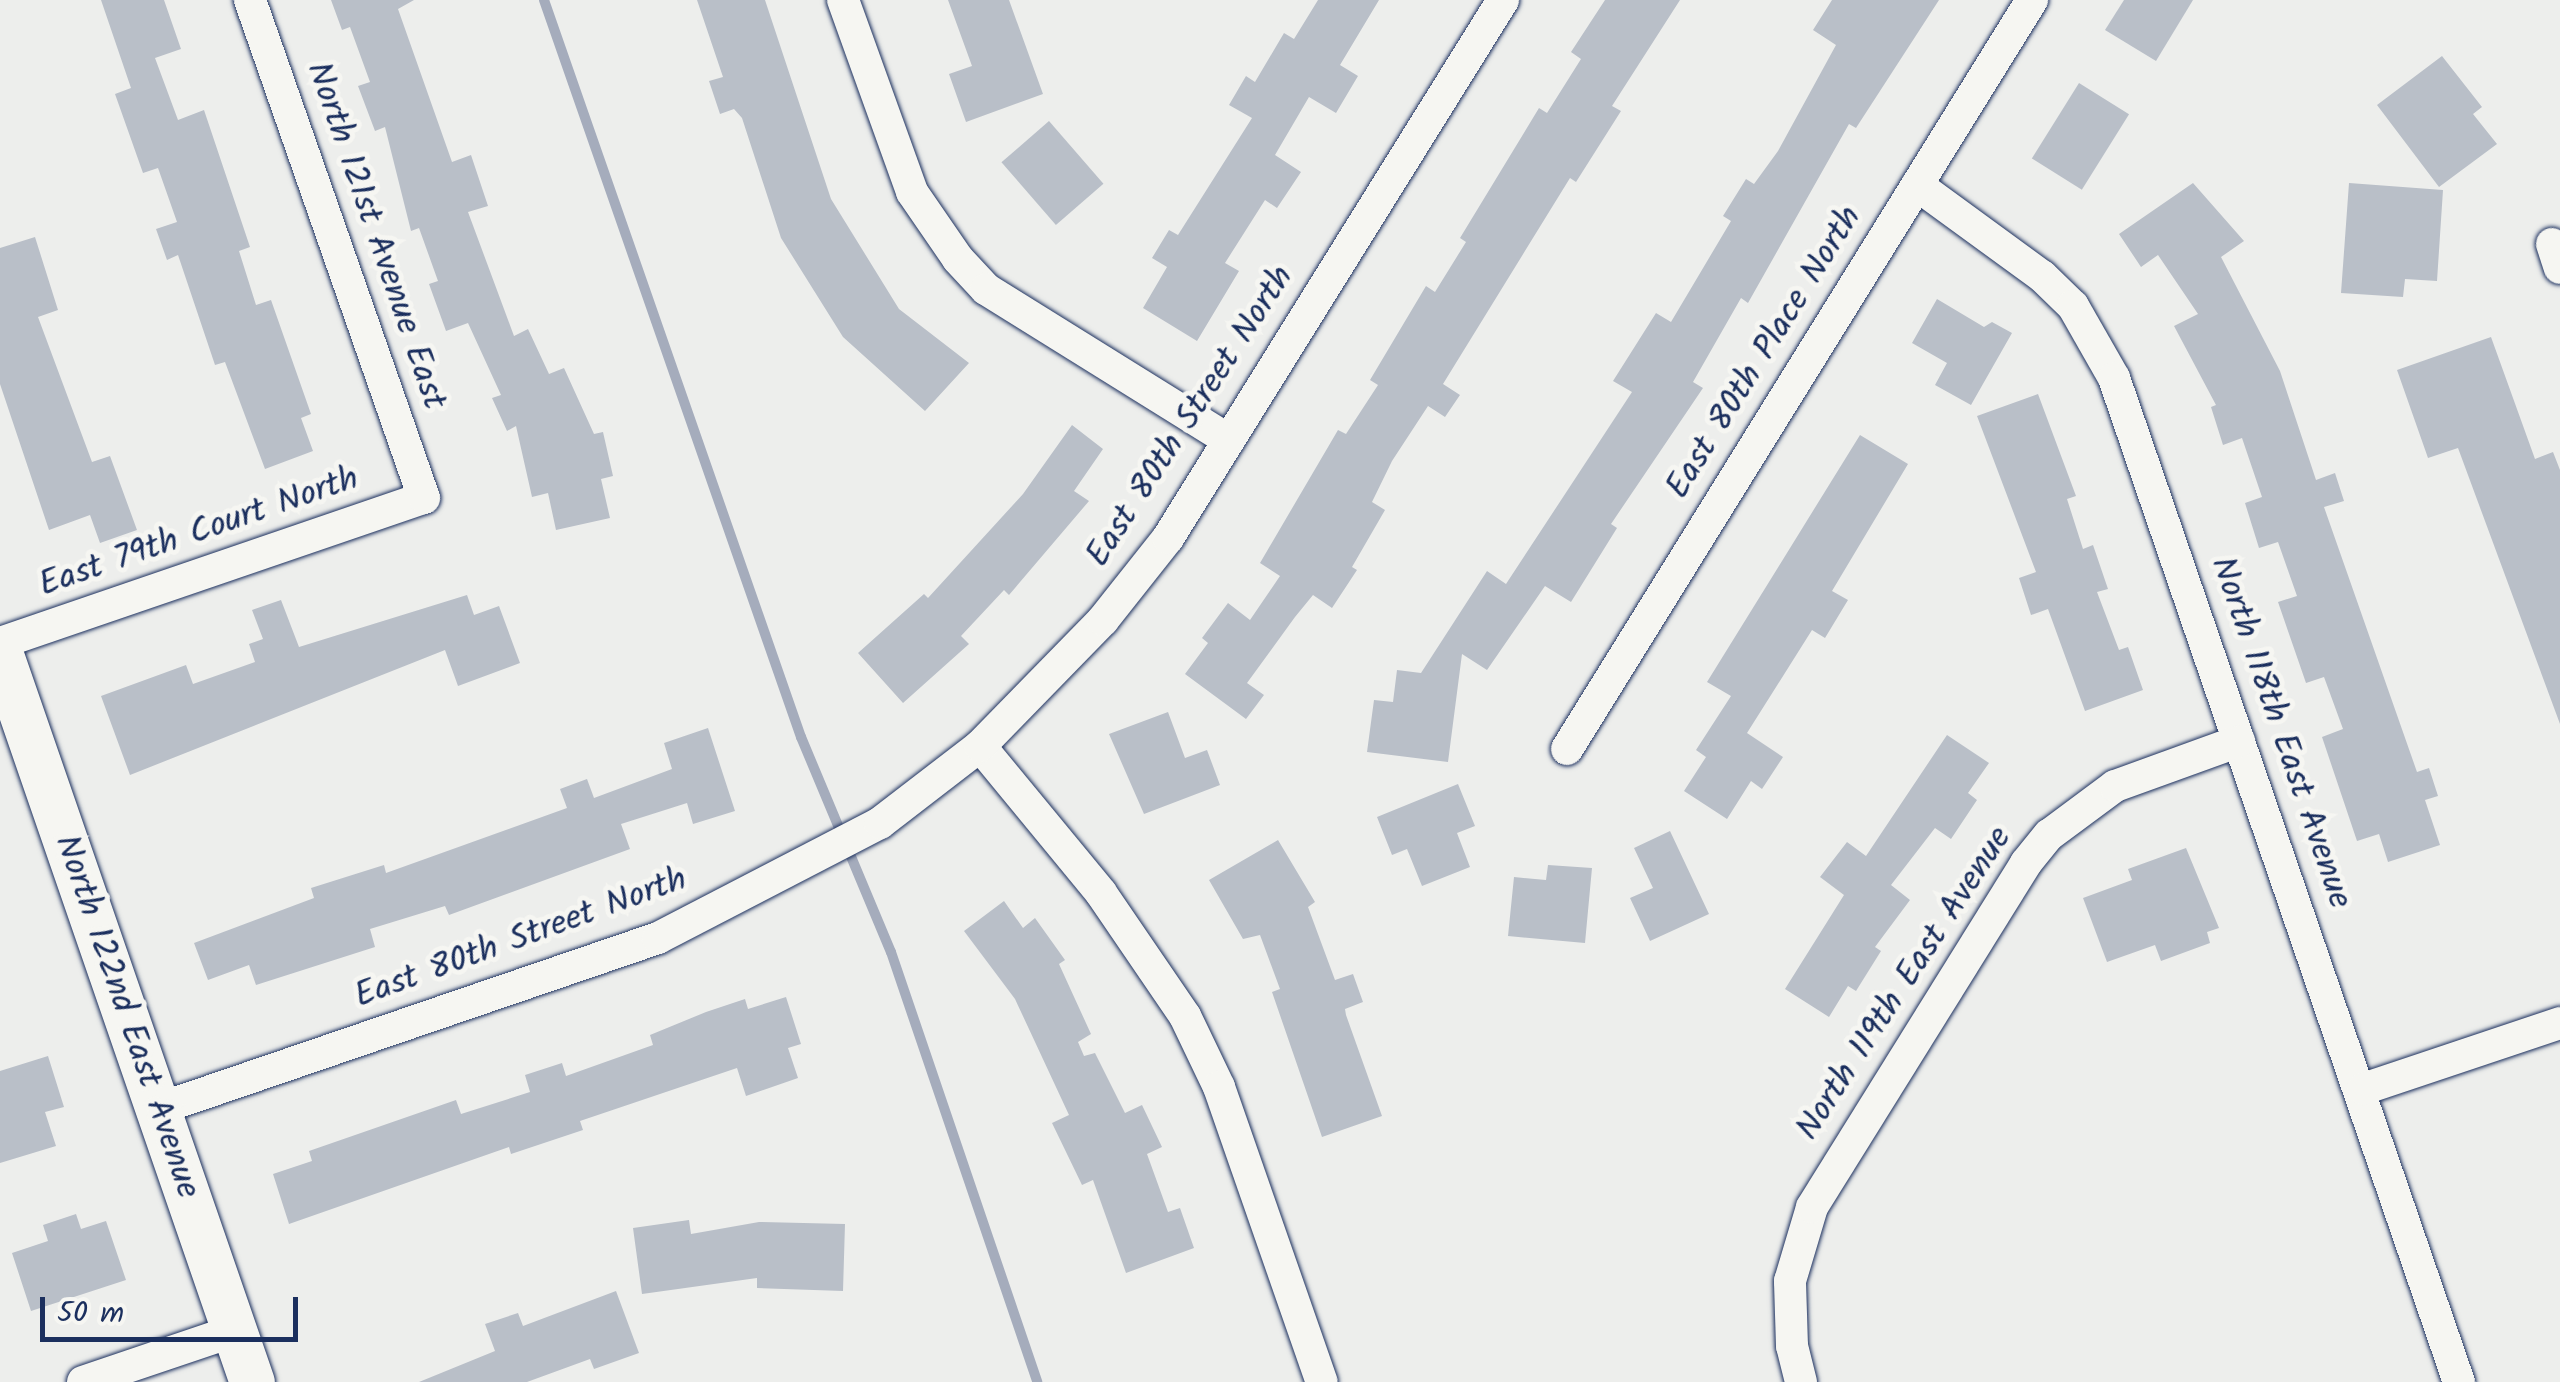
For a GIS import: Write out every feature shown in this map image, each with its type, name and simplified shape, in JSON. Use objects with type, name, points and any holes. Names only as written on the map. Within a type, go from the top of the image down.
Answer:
[{"type":"street","name":"North 121st Avenue East","points":[[250,0],[424,498]]},
{"type":"street","points":[[844,0],[912,192],[958,259],[986,289],[1229,440]]},
{"type":"street","name":"East 80th Street North","points":[[158,1109],[658,938],[880,823],[980,746],[1103,620],[1168,538],[1503,0]]},
{"type":"street","name":"East 80th Place North","points":[[1568,749],[2032,0]]},
{"type":"street","name":"North 118th East Avenue","points":[[1917,185],[2042,276],[2095,341],[2130,420],[2363,1089],[2459,1382]]},
{"type":"street","name":"East 79th Court North","points":[[0,643],[424,498]]},
{"type":"street","name":"North 122nd East Avenue","points":[[0,652],[252,1382]]},
{"type":"street","name":"North 119th East Avenue","points":[[1800,1382],[1792,1346],[1790,1282],[1812,1207],[2026,863],[2049,835],[2115,786],[2239,740]]},
{"type":"street","points":[[980,746],[1101,893],[1186,1016],[1219,1088],[1322,1382]]},
{"type":"street","points":[[2363,1089],[2560,1023]]},
{"type":"street","points":[[83,1382],[234,1331]]},
{"type":"building","points":[[101,0],[164,0],[181,49],[155,58],[178,120],[204,110],[250,247],[239,251],[256,305],[271,300],[311,414],[301,418],[313,451],[265,469],[225,362],[215,365],[178,255],[167,260],[156,229],[177,222],[158,168],[143,173],[115,94],[131,88]]},
{"type":"building","points":[[331,0],[414,0],[398,9],[452,162],[471,155],[488,206],[468,212],[514,336],[528,329],[549,374],[564,368],[594,434],[603,432],[613,476],[601,479],[610,518],[556,530],[548,493],[532,497],[516,426],[507,431],[492,398],[501,395],[468,323],[446,331],[429,284],[438,281],[419,228],[411,231],[385,127],[375,131],[358,86],[370,82],[350,27],[342,30]]},
{"type":"building","points":[[697,0],[765,0],[831,199],[899,309],[969,363],[925,411],[843,337],[781,238],[742,118],[734,109],[720,114],[709,81],[723,77]]},
{"type":"building","points":[[948,0],[1009,0],[1043,94],[966,122],[949,74],[972,66]]},
{"type":"building","points":[[1318,0],[1379,0],[1340,65],[1358,76],[1336,113],[1309,97],[1275,155],[1301,172],[1277,208],[1265,200],[1225,263],[1239,271],[1197,341],[1143,308],[1167,267],[1152,258],[1169,230],[1178,235],[1252,118],[1229,105],[1246,76],[1255,82],[1284,33],[1294,39]]},
{"type":"building","points":[[1605,0],[1680,0],[1612,106],[1621,111],[1576,182],[1570,178],[1443,384],[1460,395],[1445,417],[1428,406],[1392,461],[1372,502],[1385,510],[1352,567],[1357,570],[1332,608],[1313,595],[1295,617],[1247,683],[1264,695],[1246,719],[1185,674],[1208,643],[1202,638],[1228,603],[1250,620],[1280,576],[1260,563],[1338,430],[1346,434],[1378,385],[1370,380],[1426,286],[1435,292],[1466,242],[1460,238],[1539,108],[1547,113],[1581,59],[1571,52]]},
{"type":"building","points":[[1832,0],[1939,0],[1856,128],[1849,124],[1748,303],[1741,298],[1693,382],[1703,388],[1611,524],[1617,528],[1571,602],[1545,586],[1487,670],[1462,654],[1448,762],[1367,752],[1374,700],[1393,702],[1397,670],[1421,673],[1487,571],[1506,584],[1632,392],[1613,381],[1656,313],[1671,322],[1731,221],[1723,216],[1746,179],[1754,184],[1778,151],[1836,45],[1813,30]]},
{"type":"building","points":[[2124,0],[2193,0],[2156,61],[2105,30]]},
{"type":"building","points":[[2442,56],[2482,107],[2473,114],[2497,144],[2439,187],[2377,105]]},
{"type":"building","points":[[2079,83],[2129,114],[2082,190],[2032,158]]},
{"type":"building","points":[[1049,121],[1103,184],[1056,225],[1001,162]]},
{"type":"building","points":[[2193,183],[2244,241],[2221,257],[2280,371],[2316,480],[2335,473],[2344,501],[2324,507],[2417,772],[2429,768],[2438,796],[2425,800],[2440,845],[2388,862],[2379,834],[2357,841],[2322,737],[2343,729],[2324,677],[2306,683],[2278,602],[2297,596],[2278,542],[2259,548],[2245,503],[2262,497],[2242,438],[2223,445],[2211,407],[2216,405],[2174,326],[2198,314],[2158,255],[2141,267],[2119,234]]},
{"type":"building","points":[[2349,183],[2443,190],[2437,281],[2405,279],[2403,297],[2341,293]]},
{"type":"building","points":[[35,237],[58,310],[38,317],[92,462],[110,456],[137,530],[100,543],[90,515],[49,530],[0,384],[0,248]]},
{"type":"building","points":[[1937,299],[1984,327],[1992,322],[2012,333],[1971,405],[1935,385],[1947,363],[1912,343]]},
{"type":"building","points":[[2491,337],[2535,459],[2553,452],[2560,470],[2560,724],[2458,448],[2428,458],[2397,370]]},
{"type":"building","points":[[2038,394],[2076,496],[2067,499],[2083,549],[2093,545],[2108,589],[2097,592],[2119,650],[2128,647],[2143,690],[2085,711],[2048,609],[2031,615],[2019,578],[2036,572],[1977,416]]},
{"type":"building","points":[[1072,425],[1103,449],[1074,491],[1089,501],[1009,595],[1004,590],[961,636],[969,644],[903,703],[858,653],[924,594],[928,598],[1023,494]]},
{"type":"building","points":[[1860,435],[1908,464],[1832,591],[1848,600],[1825,638],[1812,630],[1747,733],[1783,757],[1762,789],[1751,781],[1727,819],[1684,791],[1706,757],[1696,750],[1731,696],[1707,682]]},
{"type":"building","points":[[467,595],[474,615],[499,606],[520,663],[458,686],[445,650],[130,775],[101,696],[186,665],[193,684],[255,662],[249,644],[263,639],[252,610],[281,600],[299,647]]},
{"type":"building","points":[[1168,712],[1185,758],[1207,750],[1220,785],[1144,814],[1109,734]]},
{"type":"building","points":[[708,728],[735,811],[693,824],[687,803],[621,824],[630,849],[449,915],[445,906],[370,929],[375,947],[256,985],[249,965],[208,980],[194,943],[314,898],[311,888],[384,865],[386,873],[567,808],[560,789],[587,779],[594,798],[672,769],[664,743]]},
{"type":"building","points":[[1947,735],[1989,763],[1968,793],[1977,800],[1951,839],[1935,828],[1891,885],[1910,900],[1875,947],[1881,951],[1856,991],[1848,986],[1829,1017],[1785,989],[1844,895],[1820,877],[1847,842],[1866,856]]},
{"type":"building","points":[[1458,784],[1475,826],[1457,833],[1470,867],[1422,886],[1407,849],[1392,855],[1377,817]]},
{"type":"building","points":[[1670,831],[1709,914],[1650,941],[1630,898],[1653,888],[1634,848]]},
{"type":"building","points":[[1278,840],[1315,902],[1308,907],[1335,980],[1353,974],[1363,1002],[1345,1009],[1346,1015],[1382,1116],[1322,1137],[1272,992],[1280,989],[1260,935],[1243,939],[1209,880]]},
{"type":"building","points":[[2186,848],[2219,928],[2207,932],[2210,943],[2161,961],[2155,945],[2107,962],[2083,898],[2132,880],[2128,869]]},
{"type":"building","points":[[1548,865],[1592,868],[1585,943],[1508,936],[1514,877],[1546,880]]},
{"type":"building","points":[[1004,901],[1023,928],[1035,918],[1065,960],[1059,964],[1091,1034],[1078,1042],[1084,1056],[1095,1053],[1125,1113],[1142,1105],[1162,1147],[1147,1154],[1168,1212],[1180,1208],[1194,1248],[1126,1273],[1093,1180],[1082,1185],[1052,1123],[1069,1115],[1015,999],[964,931]]},
{"type":"building","points":[[786,997],[801,1044],[788,1048],[798,1078],[746,1096],[737,1068],[580,1121],[583,1130],[511,1154],[509,1147],[289,1224],[273,1174],[312,1161],[309,1151],[456,1100],[461,1114],[530,1092],[525,1075],[562,1063],[566,1076],[653,1045],[650,1035],[706,1012],[745,999],[748,1009]]},
{"type":"building","points":[[48,1056],[64,1107],[45,1112],[56,1146],[0,1163],[0,1071]]},
{"type":"building","points":[[76,1214],[81,1229],[106,1221],[126,1280],[31,1311],[12,1253],[48,1241],[43,1225]]},
{"type":"building","points":[[689,1220],[691,1234],[759,1222],[845,1224],[843,1291],[757,1288],[757,1278],[642,1294],[633,1228]]},
{"type":"building","points":[[616,1291],[639,1353],[594,1369],[590,1359],[527,1382],[419,1382],[495,1351],[485,1324],[518,1313],[523,1326]]},
{"type":"waterway","points":[[544,0],[801,737],[891,952],[1037,1382]]}]
